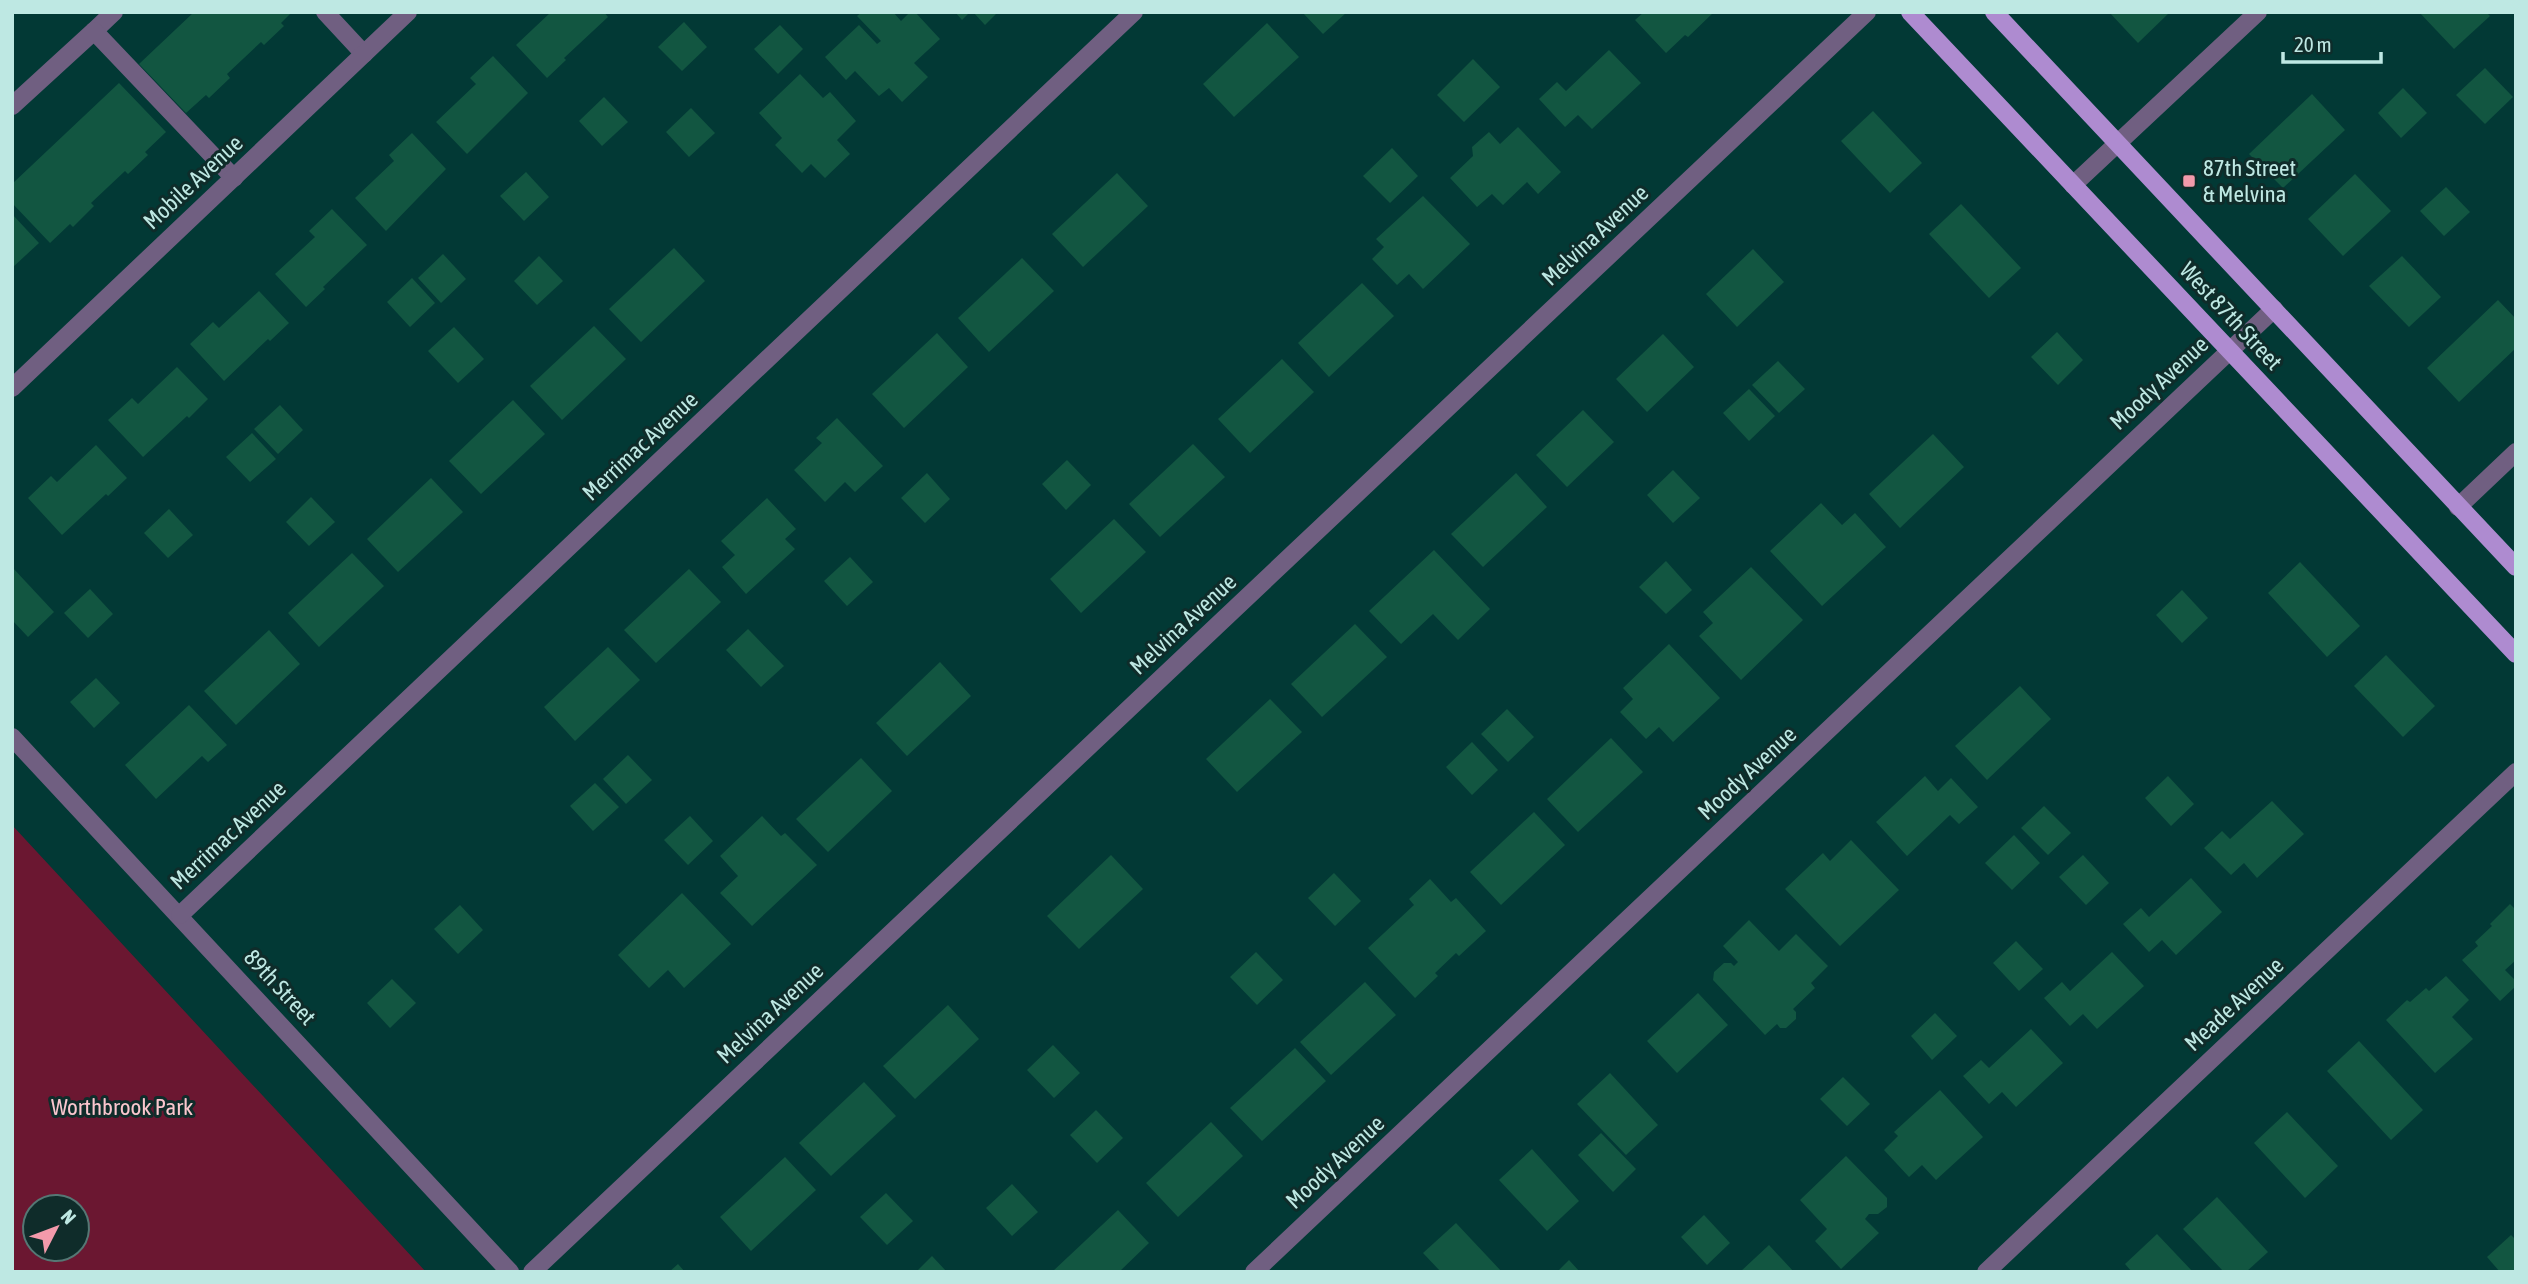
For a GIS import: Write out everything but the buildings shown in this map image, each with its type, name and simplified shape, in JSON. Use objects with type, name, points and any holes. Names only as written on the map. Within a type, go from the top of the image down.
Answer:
[{"type":"main road","name":"West 87th Street","points":[[1910,12],[2516,654]]},
{"type":"main road","name":"West 87th Street","points":[[1994,12],[2516,567]]},
{"type":"street","points":[[12,106],[114,12]]},
{"type":"street","points":[[325,12],[364,54]]},
{"type":"street","name":"Mobile Avenue","points":[[12,387],[408,12]]},
{"type":"street","name":"Merrimac Avenue","points":[[180,915],[1134,12]]},
{"type":"street","name":"Melvina Avenue","points":[[532,1272],[1867,12]]},
{"type":"street","points":[[2073,185],[2258,12]]},
{"type":"street","points":[[94,31],[234,178]]},
{"type":"street","name":"Moody Avenue","points":[[1254,1272],[2274,309]]},
{"type":"street","points":[[2458,507],[2516,452]]},
{"type":"street","name":"89th Street","points":[[12,737],[510,1272]]},
{"type":"street","name":"Meade Avenue","points":[[1986,1272],[2516,772]]},
{"type":"green space","name":"Worthbrook Park","points":[[12,825],[426,1272],[12,1272]]},
{"type":"place","name":"87th Street & Melvina","points":[[2189,181]]}]
